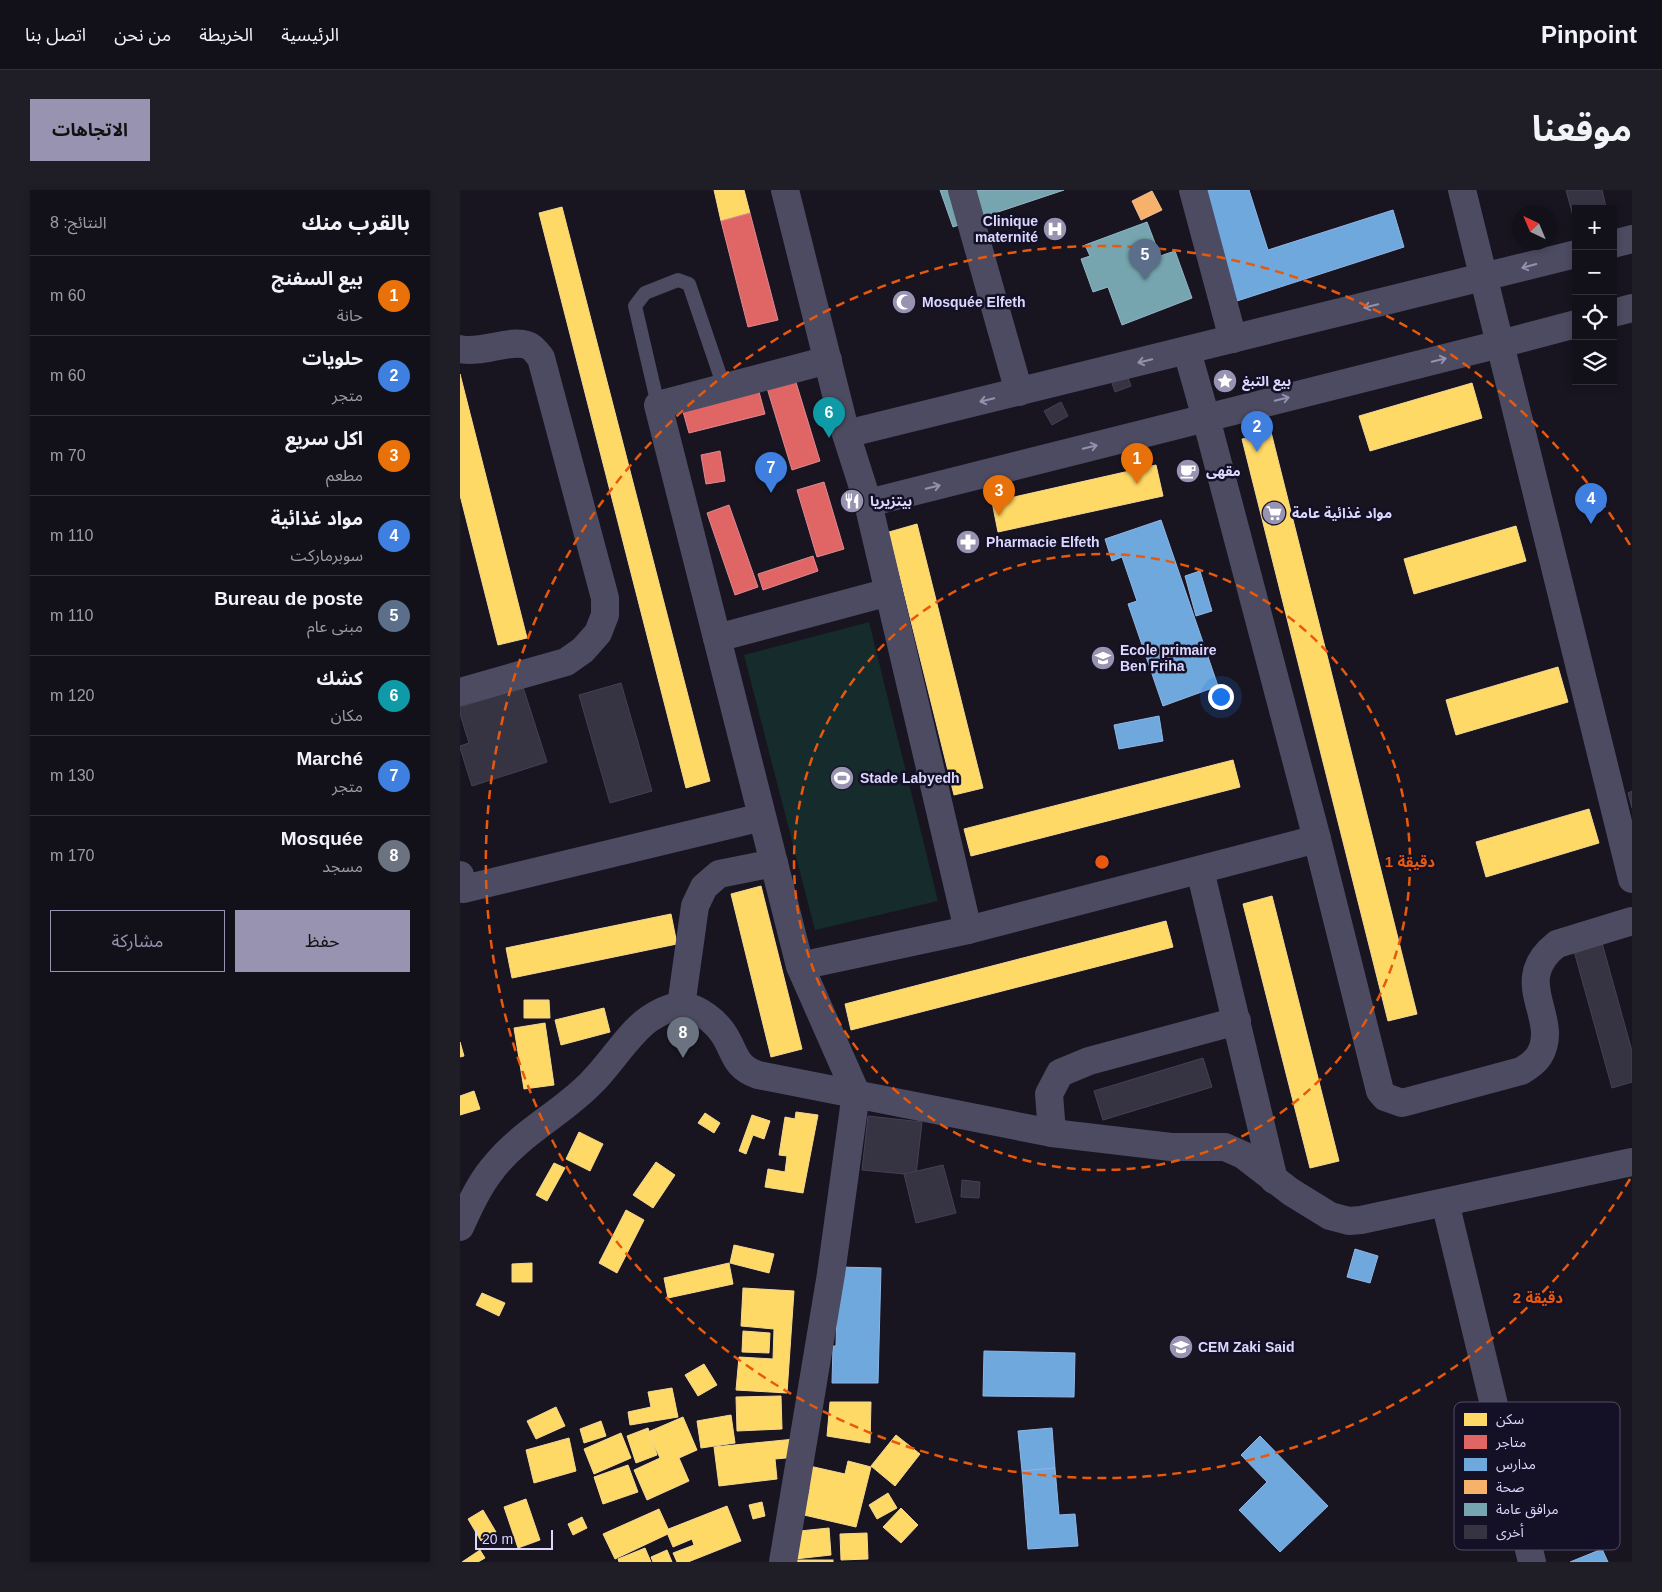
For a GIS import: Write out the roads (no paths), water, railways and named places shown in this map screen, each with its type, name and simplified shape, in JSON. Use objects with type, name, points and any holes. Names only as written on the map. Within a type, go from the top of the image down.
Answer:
[{"type":"street","points":[[785,190],[846,434],[868,503],[968,930]]},
{"type":"street","points":[[962,190],[1019,392]]},
{"type":"street","points":[[1193,190],[1233,339]]},
{"type":"street","points":[[1462,190],[1632,879]]},
{"type":"street","points":[[1617,243],[1632,239]]},
{"type":"street","points":[[846,434],[1572,255]]},
{"type":"street","points":[[1617,313],[1632,308]]},
{"type":"street","points":[[868,503],[1572,325]]},
{"type":"street","points":[[460,349],[474,350],[519,344],[528,345],[541,358],[605,598],[605,615],[598,633],[584,650],[566,662],[460,692]]},
{"type":"street","points":[[1187,350],[1317,839],[1380,1091],[1386,1097],[1402,1103],[1522,1071],[1539,1056],[1545,1032],[1535,986],[1540,962],[1547,952],[1557,944],[1632,921]]},
{"type":"street","points":[[783,1562],[831,1274],[856,1093],[800,966],[658,405],[828,360]]},
{"type":"street","points":[[717,638],[889,592]]},
{"type":"street","points":[[460,875],[464,889],[762,817]]},
{"type":"street","points":[[800,966],[968,930],[1317,839]]},
{"type":"street","points":[[681,1006],[695,906],[704,887],[719,874],[774,863]]},
{"type":"street","points":[[1200,870],[1274,1180]]},
{"type":"street","points":[[460,1227],[469,1205],[493,1168],[512,1148],[543,1121],[570,1103],[593,1082],[647,1020],[664,1010],[681,1006],[696,1009],[712,1021],[723,1034],[740,1065],[758,1075],[1052,1133],[1171,1147],[1226,1147],[1257,1165],[1274,1180],[1330,1216],[1349,1221],[1632,1162]]},
{"type":"street","points":[[1052,1133],[1049,1094],[1060,1073],[1089,1062],[1237,1021]]},
{"type":"street","points":[[1445,1202],[1493,1402]]},
{"type":"lane","points":[[658,405],[635,306],[645,293],[678,280],[689,284],[724,387]]},
{"type":"place","name":"Clinique maternité","points":[[1055,229]]},
{"type":"place","name":"Bureau de poste","points":[[1145,280]]},
{"type":"place","name":"Mosquée Elfeth","points":[[904,302]]},
{"type":"place","name":"بيع التبغ","points":[[1225,381]]},
{"type":"place","name":"كشك","points":[[829,438]]},
{"type":"place","name":"حلويات","points":[[1257,452]]},
{"type":"place","name":"مقهى","points":[[1188,471]]},
{"type":"place","name":"بيع السفنج","points":[[1137,484]]},
{"type":"place","name":"Marché","points":[[771,493]]},
{"type":"place","name":"بيتزيريا","points":[[852,501]]},
{"type":"place","name":"مواد غذائية عامة","points":[[1274,513]]},
{"type":"place","name":"اكل سريع","points":[[999,516]]},
{"type":"place","name":"مواد غذائية","points":[[1591,524]]},
{"type":"place","name":"Pharmacie Elfeth","points":[[968,542]]},
{"type":"place","name":"Ecole primaire Ben Friha","points":[[1103,658]]},
{"type":"place","name":"Stade Labyedh","points":[[842,778]]},
{"type":"place","name":"Mosquée","points":[[683,1058]]},
{"type":"place","name":"CEM Zaki Said","points":[[1181,1347]]}]
